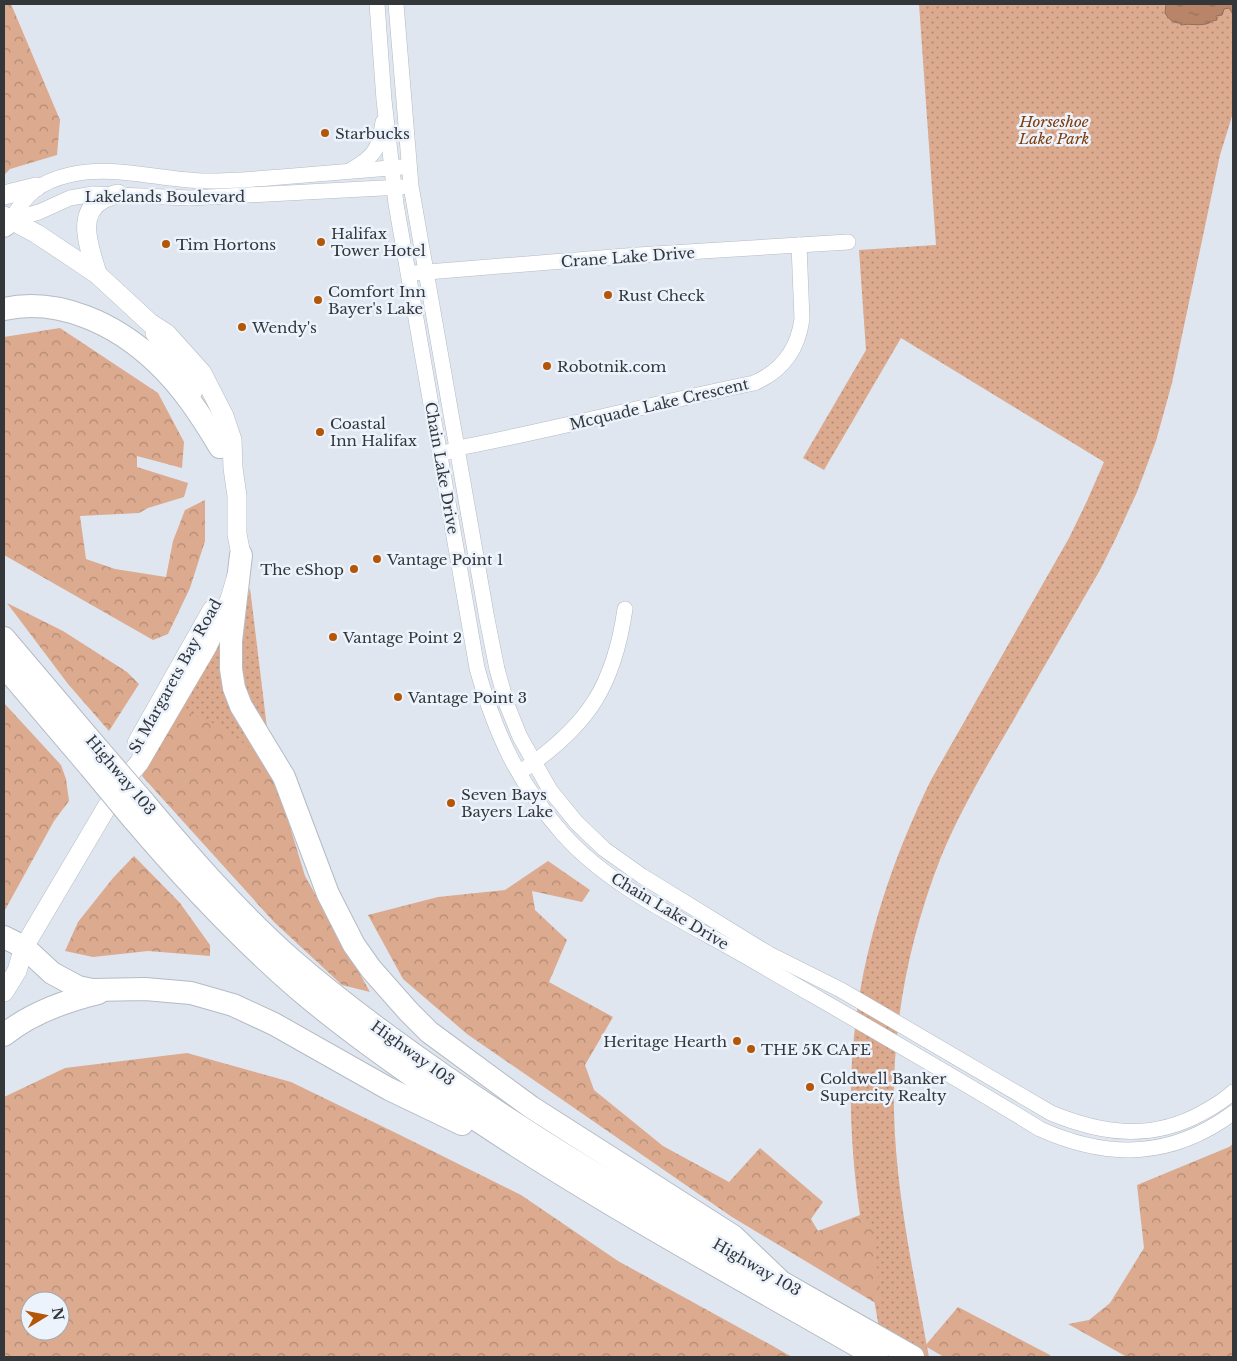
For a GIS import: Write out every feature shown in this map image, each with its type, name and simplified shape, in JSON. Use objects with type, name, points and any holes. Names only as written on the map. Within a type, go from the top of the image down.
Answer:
[{"type":"highway","points":[[4,308],[35,305],[62,309],[90,319],[122,335],[156,361],[166,372],[193,405],[220,447]]},
{"type":"highway","points":[[239,545],[230,641],[234,688],[241,706],[284,778],[328,894],[354,945],[371,969],[429,1032],[531,1107],[733,1236],[778,1279]]},
{"type":"highway","points":[[4,631],[36,675]]},
{"type":"highway","name":"Highway 103","points":[[4,638],[36,675],[94,758]]},
{"type":"highway","name":"Highway 103","points":[[4,666],[94,758],[138,810],[228,924],[299,989],[349,1030],[400,1068],[542,1163],[626,1213],[877,1347],[913,1357]]},
{"type":"highway","name":"Highway 103","points":[[138,810],[265,935],[317,981],[373,1025],[454,1083],[552,1148],[638,1200],[778,1279],[877,1347]]},
{"type":"highway","points":[[4,938],[24,947],[41,964],[71,985],[92,990],[145,989],[191,993],[234,1005],[274,1024],[389,1089],[542,1163]]},
{"type":"highway","points":[[4,1035],[42,1011],[114,989]]},
{"type":"main road","points":[[4,195],[36,187]]},
{"type":"main road","points":[[97,274],[88,244],[87,223],[92,209],[97,204],[103,199],[118,194]]},
{"type":"main road","name":"St Margarets Bay Road","points":[[4,992],[17,972],[24,947],[118,788],[139,763],[207,647],[230,599],[238,572],[239,545],[232,440],[214,393],[202,373],[167,334],[150,323],[97,274],[37,234],[6,221]]},
{"type":"main road","name":"St Margarets Bay Road","points":[[150,323],[160,343],[202,405],[220,447],[233,468]]},
{"type":"main road","name":"St Margarets Bay Road","points":[[4,968],[8,961],[24,947]]},
{"type":"street","name":"Chain Lake Drive","points":[[377,4],[384,100],[394,187],[477,668],[495,727],[504,748],[544,811],[564,835],[591,861],[638,895],[934,1065],[1040,1129],[1080,1144],[1119,1150],[1139,1150],[1180,1143],[1216,1126],[1233,1114]]},
{"type":"street","name":"Chain Lake Drive","points":[[396,4],[411,186],[497,669],[507,705],[520,737],[550,790],[576,822],[604,848],[642,876],[769,954],[841,990],[1051,1113],[1095,1128],[1120,1132],[1147,1131],[1168,1128],[1190,1120],[1233,1092]]},
{"type":"street","points":[[379,23],[397,22]]},
{"type":"street","points":[[350,171],[368,160],[376,151],[380,142],[384,100]]},
{"type":"street","name":"Lakelands Boulevard","points":[[6,221],[36,187],[63,176],[92,171],[114,171],[177,180],[210,181],[409,166]]},
{"type":"street","name":"Lakelands Boulevard","points":[[6,221],[39,212],[70,198],[93,194],[190,198],[411,186]]},
{"type":"street","name":"Crane Lake Drive","points":[[408,273],[848,242]]},
{"type":"street","name":"Mcquade Lake Crescent","points":[[440,455],[458,448],[528,434],[651,404],[754,383],[764,379],[787,359],[794,349],[800,331],[802,319],[799,245]]},
{"type":"street","points":[[518,772],[571,732],[600,693],[616,658],[625,609]]},
{"type":"green space","points":[[4,4],[11,4],[60,120],[57,155],[10,169],[4,175]]},
{"type":"green space","name":"Horseshoe Lake Park","points":[[919,4],[1166,4],[1165,13],[1167,16],[1182,25],[1205,24],[1217,18],[1217,15],[1221,15],[1224,9],[1229,8],[1233,14],[1233,113],[1220,155],[1172,383],[1156,441],[1137,492],[1100,570],[991,758],[948,840],[920,919],[905,982],[900,1014],[894,1079],[894,1112],[895,1143],[902,1204],[929,1357],[884,1357],[861,1220],[852,1137],[851,1090],[853,1044],[859,998],[868,953],[894,865],[911,822],[931,780],[1069,538],[1104,462],[901,338],[824,470],[803,458],[866,350],[859,250],[936,245]]},
{"type":"green space","points":[[60,328],[158,393],[184,442],[182,468],[137,456],[137,467],[188,483],[184,497],[148,508],[139,513],[80,516],[86,559],[115,569],[166,577],[173,541],[185,510],[205,500],[205,541],[190,588],[168,634],[153,640],[4,555],[4,337]]},
{"type":"green space","points":[[250,588],[267,728],[253,710],[242,677],[240,624]]},
{"type":"green space","points":[[7,603],[63,631],[127,672],[139,684],[109,731],[68,684]]},
{"type":"green space","points":[[224,630],[273,768],[284,807],[177,707]]},
{"type":"green space","points":[[4,703],[61,765],[66,779],[69,801],[54,821],[5,910]]},
{"type":"green space","points":[[177,707],[226,729],[255,753],[273,778],[305,876],[370,992],[342,985],[274,922],[142,776]]},
{"type":"green space","points":[[134,856],[180,903],[210,945],[210,956],[148,951],[93,957],[65,951],[78,922],[113,878]]},
{"type":"green space","points":[[548,861],[590,890],[582,902],[532,891],[535,910],[567,940],[549,982],[613,1017],[585,1065],[594,1090],[663,1146],[729,1182],[760,1148],[823,1202],[811,1219],[818,1231],[860,1215],[872,1223],[882,1307],[732,1217],[467,1034],[403,979],[368,915],[438,897],[505,890]]},
{"type":"green space","points":[[187,1053],[291,1082],[521,1195],[618,1261],[792,1357],[4,1357],[4,1097],[65,1068]]},
{"type":"green space","points":[[1233,1144],[1233,1357],[1127,1357],[1068,1324],[1089,1320],[1110,1303],[1144,1248],[1137,1185]]},
{"type":"green space","points":[[958,1307],[1051,1357],[944,1357],[925,1346]]},
{"type":"water","points":[[1166,4],[1233,4],[1233,14],[1229,8],[1224,9],[1222,15],[1216,16],[1217,20],[1208,24],[1181,25],[1166,15]]},
{"type":"place","name":"Starbucks","points":[[325,133]]},
{"type":"place","name":"Halifax Tower Hotel","points":[[321,242]]},
{"type":"place","name":"Tim Hortons","points":[[166,244]]},
{"type":"place","name":"Rust Check","points":[[608,295]]},
{"type":"place","name":"Comfort Inn Bayer's Lake","points":[[318,300]]},
{"type":"place","name":"Wendy's","points":[[242,327]]},
{"type":"place","name":"Robotnik.com","points":[[547,366]]},
{"type":"place","name":"Coastal Inn Halifax","points":[[320,432]]},
{"type":"place","name":"Vantage Point 1","points":[[377,559]]},
{"type":"place","name":"The eShop","points":[[354,569]]},
{"type":"place","name":"Vantage Point 2","points":[[333,637]]},
{"type":"place","name":"Vantage Point 3","points":[[398,697]]},
{"type":"place","name":"Seven Bays Bayers Lake","points":[[451,803]]},
{"type":"place","name":"Heritage Hearth","points":[[737,1041]]},
{"type":"place","name":"THE 5K CAFE","points":[[751,1049]]},
{"type":"place","name":"Coldwell Banker Supercity Realty","points":[[810,1087]]}]
